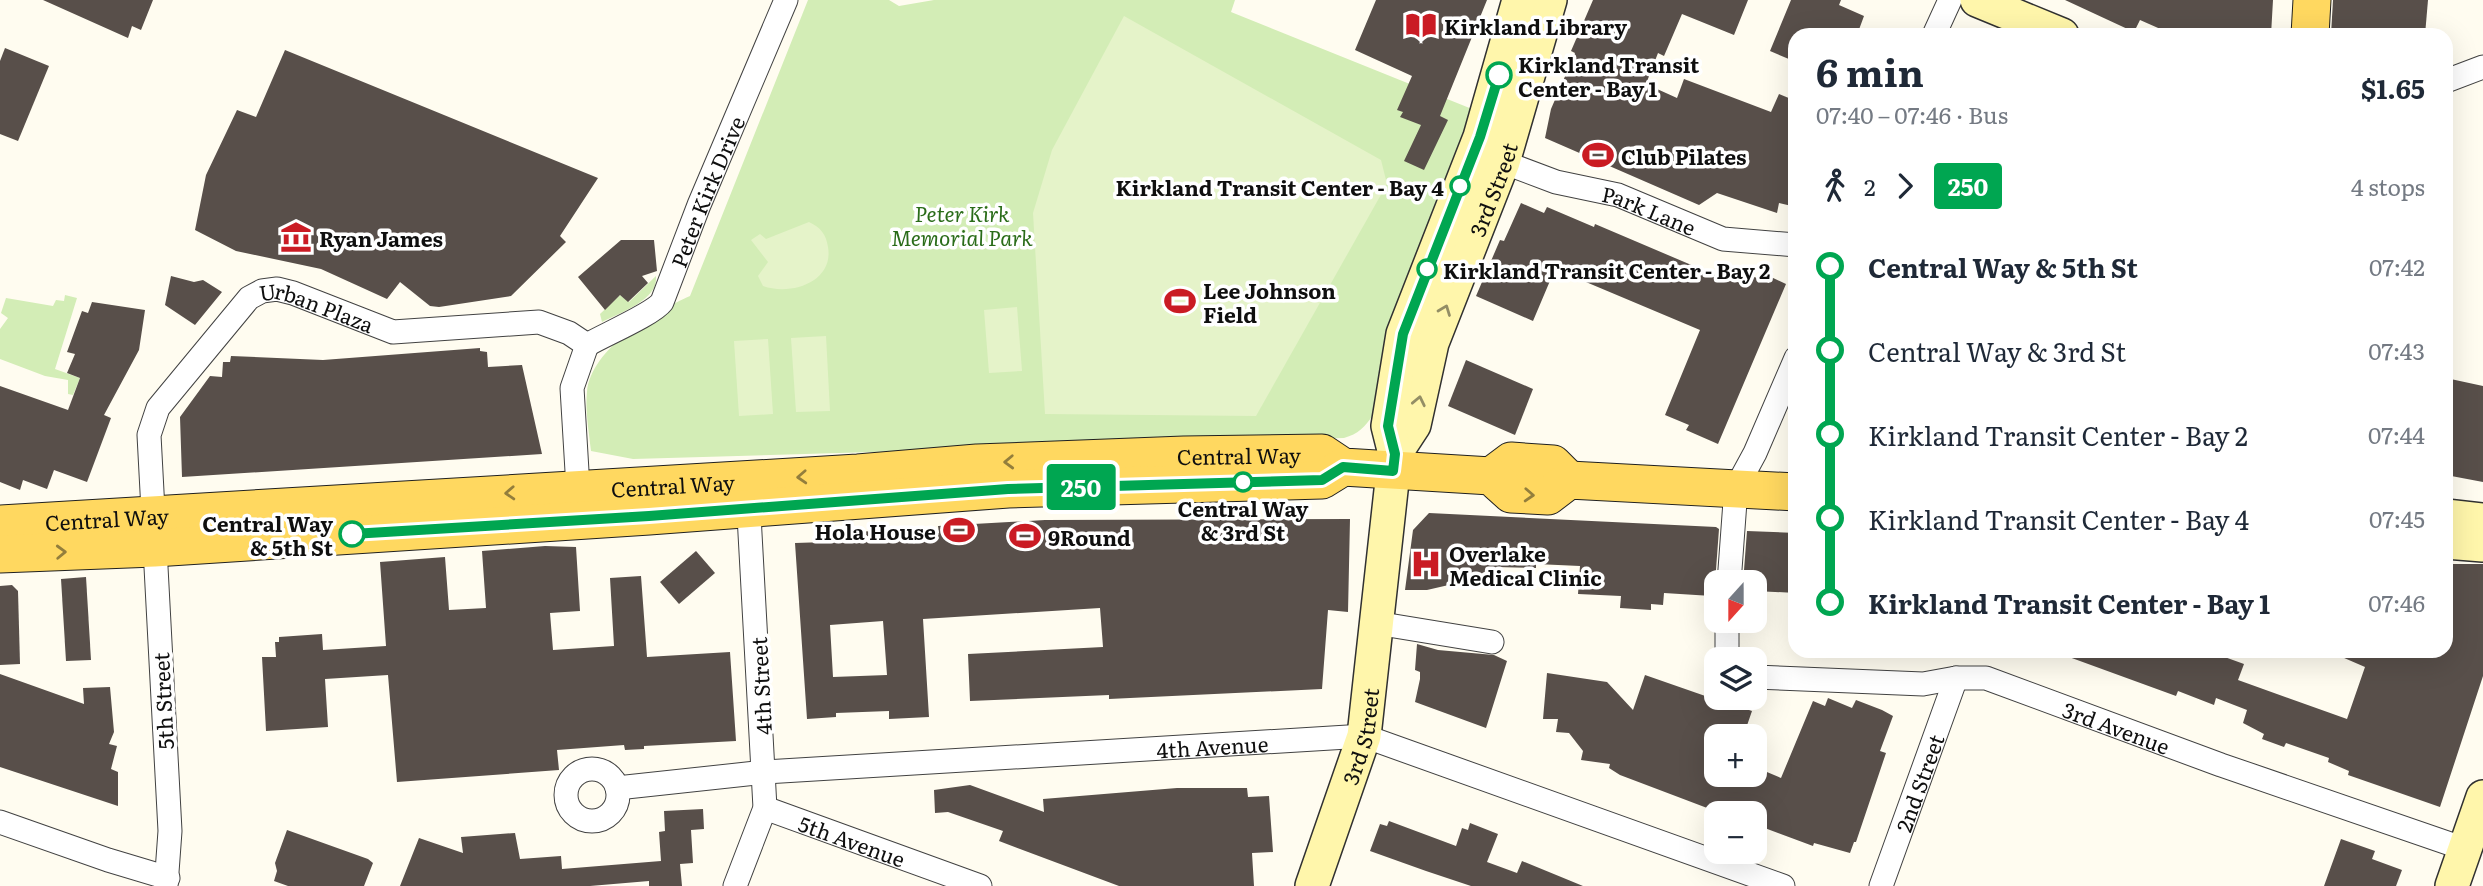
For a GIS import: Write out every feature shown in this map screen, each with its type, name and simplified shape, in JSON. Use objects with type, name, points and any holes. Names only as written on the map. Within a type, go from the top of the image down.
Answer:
[{"type":"main road","name":"3rd Street","points":[[1312,886],[1363,736],[1394,462],[1388,426],[1403,334],[1480,137],[1519,0]]},
{"type":"main road","name":"3rd Street","points":[[1394,462],[1414,425],[1432,344],[1503,162],[1550,0]]},
{"type":"main road","points":[[1977,0],[2045,28]]},
{"type":"main road","points":[[2297,28],[2299,0]]},
{"type":"main road","points":[[2310,28],[2312,0]]},
{"type":"main road","name":"Central Way","points":[[0,554],[154,532],[748,494],[1322,480],[1343,467],[1394,462],[1491,476],[1511,461],[1553,464],[1569,481],[1788,491]]},
{"type":"main road","points":[[2453,517],[2483,520]]},
{"type":"main road","name":"Central Way","points":[[0,524],[154,532]]},
{"type":"main road","points":[[2453,543],[2483,545]]},
{"type":"main road","points":[[2452,886],[2483,797]]},
{"type":"street","name":"Peter Kirk Drive","points":[[587,345],[639,315],[656,309],[662,302],[699,205],[786,0]]},
{"type":"street","points":[[1937,28],[1950,0]]},
{"type":"street","points":[[2453,78],[2483,67]]},
{"type":"street","name":"Park Lane","points":[[1503,162],[1556,182],[1618,195],[1723,239],[1788,243]]},
{"type":"street","name":"Urban Plaza","points":[[154,532],[149,435],[152,419],[235,313],[262,291],[277,289],[293,293],[393,332],[539,322],[569,333],[587,345]]},
{"type":"street","points":[[580,504],[572,388],[587,345]]},
{"type":"street","points":[[1730,570],[1736,488],[1755,453],[1788,377]]},
{"type":"street","name":"4th Street","points":[[735,886],[765,808],[748,494]]},
{"type":"street","name":"5th Street","points":[[154,532],[170,831],[167,882]]},
{"type":"street","points":[[1376,623],[1492,642]]},
{"type":"street","name":"3rd Avenue","points":[[1767,678],[1923,684],[1956,678],[1986,678],[2221,765],[2465,849]]},
{"type":"street","name":"2nd Street","points":[[1881,886],[1956,678]]},
{"type":"street","name":"4th Avenue","points":[[617,788],[765,772],[1363,736],[1783,886]]},
{"type":"street","points":[[582,770],[599,770],[613,780],[617,788],[618,796],[612,812],[597,820],[580,818],[565,809],[569,781],[582,770]]},
{"type":"street","name":"5th Avenue","points":[[765,808],[980,886]]},
{"type":"street","points":[[0,822],[167,882]]},
{"type":"green space","name":"Peter Kirk Memorial Park","points":[[808,0],[889,0],[899,6],[934,0],[1235,0],[1231,12],[1472,109],[1400,305],[1387,329],[1373,415],[1357,432],[1344,438],[633,459],[591,451],[586,406],[591,376],[600,361],[626,334],[690,296]]},
{"type":"green space","name":"Lee Johnson Field","points":[[1124,16],[1381,160],[1387,184],[1256,416],[1045,414],[1033,213],[1052,150]]},
{"type":"green space","points":[[809,222],[820,229],[826,238],[828,259],[824,269],[808,283],[797,287],[774,289],[763,286],[758,276],[768,262],[751,240],[760,234],[766,239]]},
{"type":"green space","points":[[656,276],[655,284],[645,299],[602,322],[600,314],[620,295],[629,302]]},
{"type":"green space","points":[[65,295],[77,298],[55,369],[80,378],[73,395],[68,394],[68,380],[45,376],[0,359],[0,329],[8,318],[1,313],[6,298],[53,306],[56,300],[64,301]]},
{"type":"green space","points":[[1017,307],[1022,371],[989,373],[984,310]]},
{"type":"green space","points":[[826,336],[830,411],[796,412],[791,338]]},
{"type":"green space","points":[[768,339],[773,414],[739,416],[734,341]]},
{"type":"building","points":[[43,0],[153,0],[141,30],[132,26],[128,38]]},
{"type":"building","name":"Kirkland Library","points":[[1376,0],[1487,0],[1440,116],[1448,120],[1424,170],[1404,161],[1421,125],[1400,117],[1403,112],[1397,110],[1412,76],[1355,50]]},
{"type":"building","points":[[1593,0],[1748,0],[1734,35],[1682,14],[1664,56],[1658,53],[1646,84],[1677,98],[1684,79],[1771,112],[1779,94],[1788,98],[1788,205],[1779,203],[1777,213],[1717,193],[1699,205],[1545,138],[1551,109],[1575,53],[1571,51]]},
{"type":"building","points":[[1791,0],[1841,0],[1839,5],[1864,16],[1860,28],[1788,28],[1788,59],[1770,51]]},
{"type":"building","points":[[2065,0],[2273,0],[2271,28],[2158,28],[2140,20],[2136,28],[2125,28]]},
{"type":"building","points":[[2333,0],[2428,0],[2426,28],[2331,28]]},
{"type":"building","points":[[5,48],[49,66],[18,141],[0,134],[0,61]]},
{"type":"building","points":[[285,50],[598,178],[560,236],[566,242],[511,296],[439,307],[430,306],[400,282],[387,299],[321,269],[236,251],[195,230],[206,175],[237,110],[256,117]]},
{"type":"building","points":[[1521,203],[1544,213],[1547,207],[1594,227],[1595,224],[1729,281],[1731,276],[1749,283],[1752,276],[1769,283],[1771,277],[1786,284],[1718,444],[1686,430],[1689,425],[1665,415],[1700,330],[1555,269],[1533,321],[1476,296],[1500,240],[1504,241]]},
{"type":"building","points":[[621,240],[654,240],[657,271],[642,276],[648,283],[628,302],[620,295],[605,310],[578,277]]},
{"type":"building","points":[[171,276],[194,282],[203,280],[222,292],[195,325],[165,305]]},
{"type":"building","points":[[92,302],[145,310],[139,350],[104,415],[111,418],[87,482],[54,470],[47,489],[23,480],[20,490],[0,482],[0,386],[68,410],[80,378],[67,373],[75,354],[67,352],[82,311],[88,313]]},
{"type":"building","points":[[480,348],[480,351],[487,352],[488,367],[522,365],[542,454],[182,477],[180,417],[210,376],[222,377],[223,362],[230,362],[231,356],[323,360]]},
{"type":"building","points":[[1466,360],[1533,389],[1515,435],[1448,406]]},
{"type":"building","points":[[2453,380],[2483,386],[2483,482],[2453,476]]},
{"type":"building","points":[[1429,513],[1719,529],[1716,570],[1704,570],[1704,596],[1664,593],[1663,605],[1651,604],[1651,610],[1620,608],[1621,596],[1578,594],[1580,566],[1536,564],[1536,568],[1497,567],[1496,576],[1453,571],[1453,584],[1427,590],[1405,590],[1413,530]]},
{"type":"building","points":[[1350,519],[1348,612],[1328,610],[1322,689],[1109,699],[1109,695],[970,701],[968,654],[1103,647],[1100,608],[923,619],[929,717],[889,719],[889,711],[836,713],[836,717],[807,719],[795,543],[826,542],[826,534],[889,530],[890,536],[939,533],[938,526],[1045,520]],"holes":[[[883,621],[887,675],[833,677],[830,625]]]},
{"type":"building","points":[[1747,531],[1788,533],[1788,593],[1768,592],[1768,570],[1744,570]]},
{"type":"building","points":[[545,546],[576,547],[580,611],[550,613],[553,650],[614,646],[610,578],[641,576],[647,657],[730,652],[736,741],[644,746],[644,749],[625,750],[624,745],[557,750],[559,770],[397,782],[388,675],[325,679],[328,727],[266,731],[262,657],[276,657],[275,642],[279,642],[279,637],[322,634],[323,650],[386,646],[380,562],[445,557],[449,610],[486,608],[482,551]]},
{"type":"building","points":[[696,551],[715,573],[679,604],[660,582]]},
{"type":"building","points":[[2453,564],[2483,564],[2483,676],[2440,807],[2348,775],[2349,771],[2328,762],[2329,758],[2286,743],[2284,747],[2262,739],[2264,734],[2243,723],[2247,710],[2216,698],[2214,705],[2178,691],[2176,696],[2072,658],[2227,658],[2244,664],[2238,680],[2347,719],[2365,667],[2344,658],[2453,658]]},
{"type":"building","points":[[86,577],[91,660],[66,661],[61,579]]},
{"type":"building","points":[[12,585],[18,591],[20,664],[0,665],[0,586]]},
{"type":"building","points":[[1417,644],[1438,650],[1494,655],[1507,661],[1486,728],[1415,702],[1420,679],[1420,672],[1415,670]]},
{"type":"building","points":[[1547,673],[1607,682],[1633,710],[1645,675],[1704,696],[1704,710],[1752,711],[1748,724],[1704,724],[1704,787],[1767,787],[1767,772],[1781,778],[1813,701],[1825,706],[1828,698],[1852,708],[1856,700],[1893,716],[1880,751],[1886,753],[1850,853],[1814,843],[1813,846],[1767,829],[1767,801],[1704,801],[1704,807],[1620,775],[1609,768],[1610,764],[1581,760],[1583,751],[1569,733],[1556,732],[1558,719],[1543,719]]},
{"type":"building","points":[[0,674],[84,704],[83,688],[110,687],[114,732],[109,744],[117,746],[111,769],[118,772],[118,806],[0,767]]},
{"type":"building","points":[[970,785],[1044,812],[1043,799],[1177,788],[1247,788],[1248,797],[1269,796],[1273,852],[1252,853],[1254,886],[1119,886],[999,841],[1003,831],[948,812],[935,813],[934,790]]},
{"type":"building","points":[[703,809],[704,829],[691,830],[693,863],[680,864],[682,886],[649,886],[649,881],[590,886],[400,886],[419,838],[463,853],[461,837],[515,833],[520,859],[561,856],[562,869],[661,861],[659,832],[665,831],[664,811]]},
{"type":"building","points":[[1389,821],[1456,846],[1462,828],[1468,830],[1470,823],[1498,834],[1487,862],[1517,873],[1522,861],[1583,886],[1471,886],[1426,871],[1370,851],[1380,824],[1387,826]]},
{"type":"building","points":[[287,830],[368,859],[373,863],[364,886],[288,886],[274,881],[277,871],[275,863]]},
{"type":"building","points":[[2341,839],[2375,851],[2372,859],[2402,870],[2396,886],[2324,886]]},
{"type":"bus line","name":"250","points":[[352,534],[885,500],[1008,489],[1322,480],[1343,467],[1393,471],[1395,454],[1388,426],[1403,334],[1480,137],[1499,75]]},
{"type":"place","name":"Kirkland Library","points":[[1421,25]]},
{"type":"place","name":"Kirkland Transit Center - Bay 1","points":[[1499,75]]},
{"type":"place","name":"Club Pilates","points":[[1598,155]]},
{"type":"place","name":"Kirkland Transit Center - Bay 4","points":[[1460,186]]},
{"type":"place","name":"Ryan James","points":[[296,237]]},
{"type":"place","name":"Kirkland Transit Center - Bay 2","points":[[1427,269]]},
{"type":"place","name":"Lee Johnson Field","points":[[1180,301]]},
{"type":"place","name":"Central Way & 3rd St","points":[[1243,482]]},
{"type":"place","name":"Hola House","points":[[959,530]]},
{"type":"place","name":"Central Way & 5th St","points":[[352,534]]},
{"type":"place","name":"9Round","points":[[1025,536]]},
{"type":"place","name":"Overlake Medical Clinic","points":[[1426,564]]}]
